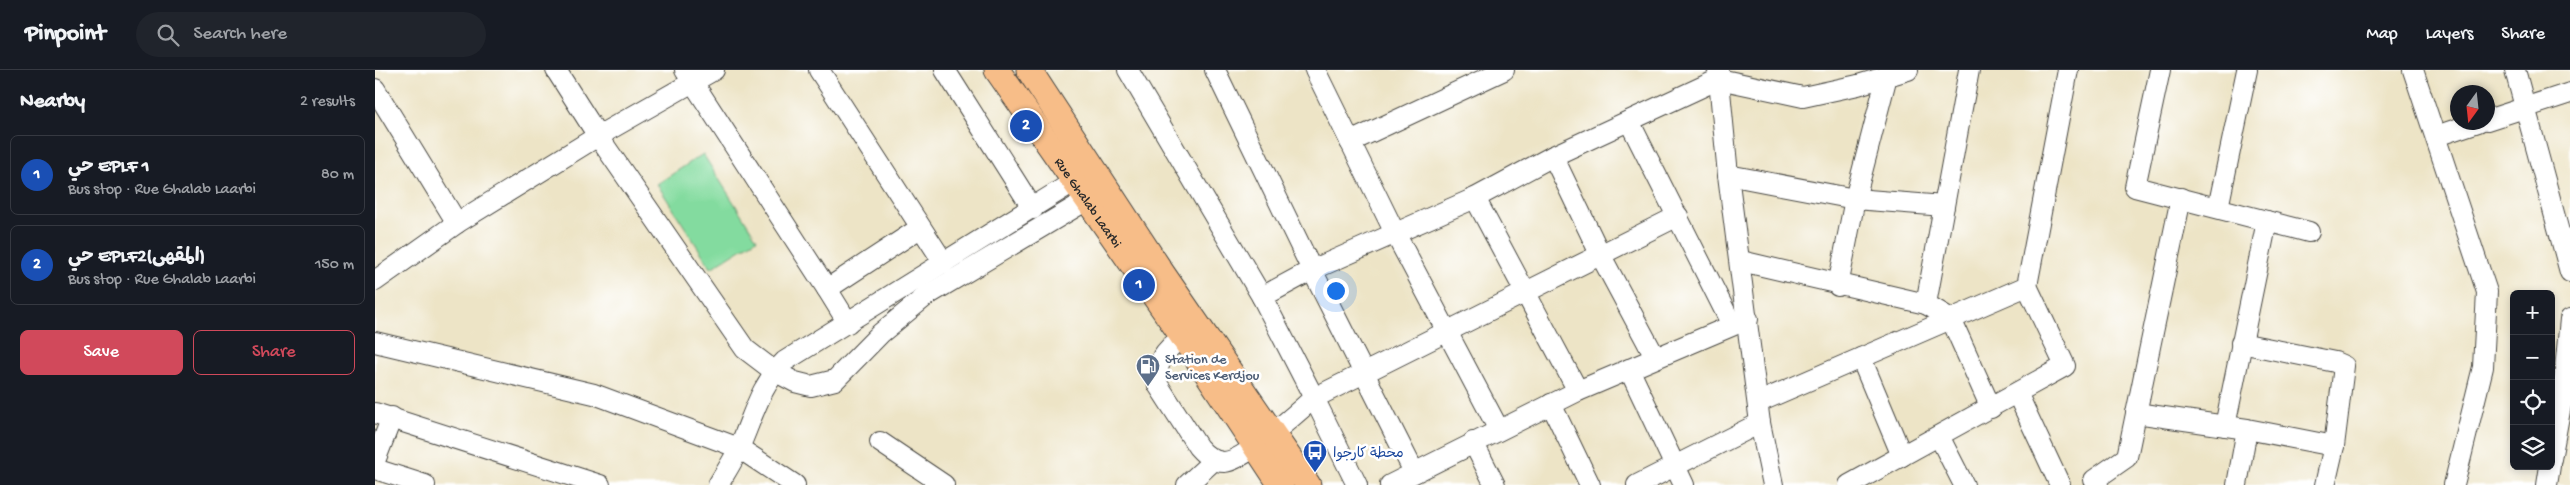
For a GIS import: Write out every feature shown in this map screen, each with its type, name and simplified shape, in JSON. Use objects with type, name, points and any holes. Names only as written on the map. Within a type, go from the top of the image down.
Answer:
[{"type":"main road","name":"Rue Ghalab Laarbi","points":[[997,70],[1081,190],[1176,310],[1183,338],[1263,440],[1308,485]]},
{"type":"main road","name":"Rue Ghalab Laarbi","points":[[1029,70],[1176,310],[1263,440],[1281,485]]},
{"type":"street","points":[[555,70],[734,335],[755,359],[774,372],[795,382],[811,386],[835,380],[881,333],[926,296],[1081,190]]},
{"type":"street","points":[[375,281],[457,224],[598,136],[689,76],[714,70]]},
{"type":"street","points":[[819,70],[944,263]]},
{"type":"street","points":[[945,70],[1033,208]]},
{"type":"street","points":[[1128,70],[1263,297],[1357,485]]},
{"type":"street","points":[[1215,70],[1312,270],[1414,472]]},
{"type":"street","points":[[1315,70],[1395,235],[1499,430]]},
{"type":"street","points":[[1350,142],[1505,70]]},
{"type":"street","points":[[1263,297],[1312,270],[1395,235],[1475,198],[1553,156],[1719,74],[1803,97],[1908,70]]},
{"type":"street","points":[[1926,304],[1969,70]]},
{"type":"street","points":[[1860,482],[1902,456],[2065,366],[2027,286],[2068,70]]},
{"type":"street","points":[[2160,70],[2135,188],[2181,198],[2309,232]]},
{"type":"street","points":[[2218,208],[2247,70]]},
{"type":"street","points":[[2413,70],[2487,292],[2483,367],[2454,485]]},
{"type":"street","points":[[2515,70],[2527,107],[2570,272]]},
{"type":"street","points":[[1719,74],[1728,175],[1741,262],[1740,322],[1759,402],[1760,423],[1773,485]]},
{"type":"street","points":[[689,76],[848,323]]},
{"type":"street","points":[[1838,286],[1855,200],[1887,76]]},
{"type":"street","points":[[375,89],[457,224]]},
{"type":"street","points":[[2495,117],[2570,93]]},
{"type":"street","points":[[1629,120],[1678,216],[1740,322]]},
{"type":"street","points":[[2436,136],[2454,130]]},
{"type":"street","points":[[1553,156],[1601,256],[1655,357]]},
{"type":"street","points":[[1728,175],[1855,200],[1944,206]]},
{"type":"street","points":[[718,485],[739,448],[759,398],[774,372],[806,346],[848,323],[1033,208],[1081,190]]},
{"type":"street","points":[[1475,198],[1578,391]]},
{"type":"street","points":[[2092,483],[2127,457],[2181,198]]},
{"type":"street","points":[[1183,338],[1164,353],[1156,374],[1158,385],[1205,455],[1214,460],[1224,462],[1235,460],[1263,440],[1314,398],[1678,216]]},
{"type":"street","points":[[2225,426],[2267,221]]},
{"type":"street","points":[[827,289],[921,228]]},
{"type":"street","points":[[1741,262],[1838,286],[1926,304],[1951,319],[1991,408]]},
{"type":"street","points":[[1759,402],[2027,286]]},
{"type":"street","points":[[2555,444],[2566,401],[2570,319]]},
{"type":"street","points":[[1390,485],[1578,391],[1740,322]]},
{"type":"street","points":[[375,342],[594,394],[739,448],[795,485]]},
{"type":"street","points":[[2241,343],[2335,362],[2344,366],[2334,446],[2325,485]]},
{"type":"street","points":[[1861,358],[1902,456]]},
{"type":"street","points":[[1629,369],[1684,485]]},
{"type":"street","points":[[2017,393],[2060,485]]},
{"type":"street","points":[[1551,404],[1590,485]]},
{"type":"street","points":[[2136,413],[2247,429],[2334,446]]},
{"type":"street","points":[[375,461],[383,415],[600,485]]},
{"type":"street","points":[[1637,485],[1760,423]]},
{"type":"street","points":[[2237,485],[2247,429]]},
{"type":"street","points":[[1939,436],[1964,485]]},
{"type":"street","points":[[880,442],[944,485]]},
{"type":"street","points":[[1473,442],[1495,485]]},
{"type":"street","points":[[1187,485],[1214,460]]},
{"type":"street","points":[[375,468],[425,485]]},
{"type":"street","points":[[2547,485],[2549,470]]},
{"type":"green space","points":[[703,154],[757,239],[711,268],[657,184]]},
{"type":"place","name":"حي EPLF2(المقهى)","points":[[1026,126]]},
{"type":"place","name":"حي EPLF 1","points":[[1139,285]]},
{"type":"place","name":"Station de Services Kerdjou","points":[[1148,387]]},
{"type":"place","name":"محطة كارجوا","points":[[1315,473]]}]
